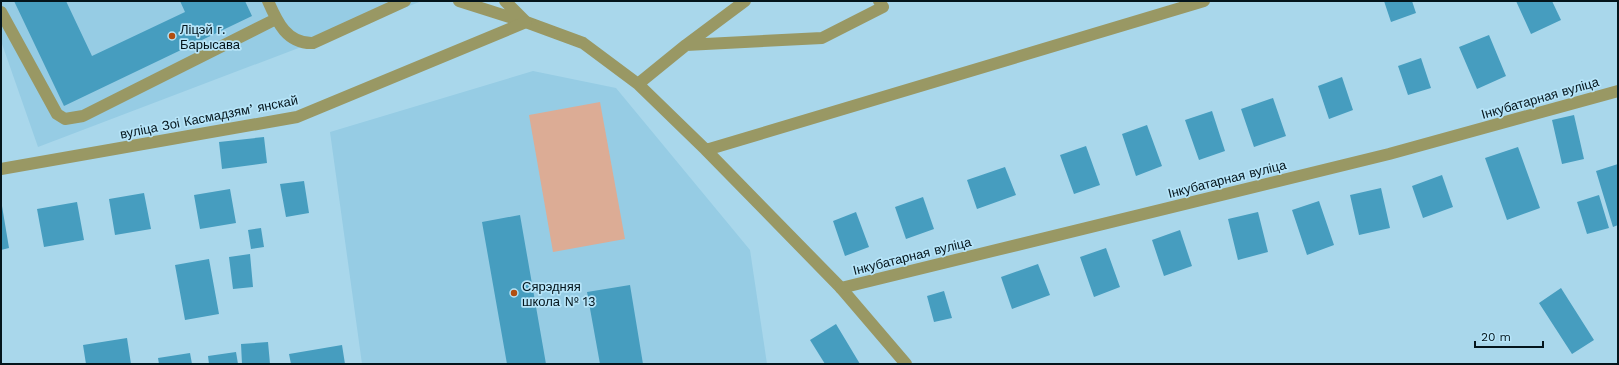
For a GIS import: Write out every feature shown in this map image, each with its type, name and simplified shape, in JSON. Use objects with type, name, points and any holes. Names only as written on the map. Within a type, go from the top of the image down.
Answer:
[{"type":"street","points":[[268,1],[283,31],[290,37],[303,44],[313,43],[405,1]]},
{"type":"street","points":[[459,1],[526,22],[583,43],[638,84],[706,150],[841,288],[906,364]]},
{"type":"street","points":[[505,1],[526,22]]},
{"type":"street","points":[[638,84],[686,45],[745,1]]},
{"type":"street","points":[[686,45],[822,38],[883,7],[879,1]]},
{"type":"street","points":[[706,150],[1204,1]]},
{"type":"street","points":[[1,12],[57,114],[65,120],[83,116],[276,19]]},
{"type":"street","name":"вуліца Зоі Касмадзямʼянскай","points":[[1,169],[297,116],[526,22]]},
{"type":"street","name":"Інкубатарная вуліца","points":[[841,288],[1389,154],[1618,90]]},
{"type":"shaded area","points":[[1,1],[422,1],[38,147],[1,41]]},
{"type":"shaded area","points":[[533,71],[616,88],[750,250],[767,364],[362,364],[330,132]]},
{"type":"shaded area","points":[[600,102],[625,239],[553,252],[529,115]]},
{"type":"building","name":"Ліцэй г. Барысава","points":[[14,1],[66,1],[92,56],[185,12],[180,1],[245,1],[252,16],[64,106]]},
{"type":"building","points":[[1384,1],[1412,1],[1416,13],[1391,22]]},
{"type":"building","points":[[1516,1],[1552,1],[1561,20],[1531,34]]},
{"type":"building","points":[[1489,35],[1506,76],[1477,89],[1459,47]]},
{"type":"building","points":[[1421,58],[1431,88],[1408,95],[1398,66]]},
{"type":"building","points":[[1342,77],[1353,110],[1329,119],[1318,86]]},
{"type":"building","points":[[1273,98],[1286,136],[1254,147],[1241,109]]},
{"type":"building","points":[[1212,111],[1225,151],[1199,160],[1185,120]]},
{"type":"building","points":[[1574,115],[1584,159],[1562,164],[1552,120]]},
{"type":"building","points":[[1147,125],[1162,166],[1136,176],[1122,134]]},
{"type":"building","points":[[264,137],[267,163],[222,169],[219,142]]},
{"type":"building","points":[[1086,146],[1100,185],[1074,194],[1060,155]]},
{"type":"building","points":[[1518,147],[1540,208],[1507,220],[1485,158]]},
{"type":"building","points":[[1618,164],[1618,225],[1613,227],[1596,171]]},
{"type":"building","points":[[1005,167],[1016,195],[977,209],[967,180]]},
{"type":"building","points":[[1442,175],[1453,207],[1423,218],[1412,186]]},
{"type":"building","points":[[304,181],[309,213],[286,217],[280,184]]},
{"type":"building","points":[[1381,188],[1390,228],[1359,235],[1350,195]]},
{"type":"building","points":[[230,189],[236,223],[200,229],[194,195]]},
{"type":"building","points":[[144,193],[151,229],[115,235],[109,199]]},
{"type":"building","points":[[1599,195],[1609,228],[1587,234],[1577,202]]},
{"type":"building","points":[[923,197],[934,229],[906,239],[895,207]]},
{"type":"building","points":[[1319,201],[1334,245],[1307,255],[1292,210]]},
{"type":"building","points":[[77,202],[84,240],[44,247],[37,209]]},
{"type":"building","points":[[2,206],[9,248],[1,250],[1,207]]},
{"type":"building","points":[[856,212],[869,247],[845,256],[833,221]]},
{"type":"building","points":[[1258,212],[1268,252],[1238,260],[1228,219]]},
{"type":"building","name":"Сярэдняя школа № 13","points":[[520,215],[546,364],[507,364],[482,222]]},
{"type":"building","points":[[261,228],[264,247],[251,249],[248,230]]},
{"type":"building","points":[[1180,230],[1192,266],[1164,276],[1152,240]]},
{"type":"building","points":[[1106,248],[1120,287],[1094,297],[1080,257]]},
{"type":"building","points":[[250,254],[253,287],[233,289],[229,257]]},
{"type":"building","points":[[209,259],[219,314],[185,320],[175,265]]},
{"type":"building","points":[[1038,264],[1050,295],[1012,309],[1001,277]]},
{"type":"building","name":"Сярэдняя школа № 13","points":[[630,285],[643,364],[600,364],[587,292]]},
{"type":"building","points":[[1561,288],[1594,340],[1572,354],[1539,303]]},
{"type":"building","points":[[944,291],[952,318],[934,322],[927,296]]},
{"type":"building","points":[[836,324],[860,364],[825,364],[810,340]]},
{"type":"building","points":[[127,338],[131,364],[86,364],[83,345]]},
{"type":"building","points":[[268,342],[270,364],[242,364],[241,344]]},
{"type":"building","points":[[342,345],[345,364],[291,364],[289,354]]},
{"type":"building","points":[[236,352],[238,364],[209,364],[208,356]]},
{"type":"building","points":[[190,353],[192,364],[159,364],[158,358]]},
{"type":"place","name":"Ліцэй г. Барысава","points":[[172,36]]},
{"type":"place","name":"Сярэдняя школа № 13","points":[[514,293]]}]
